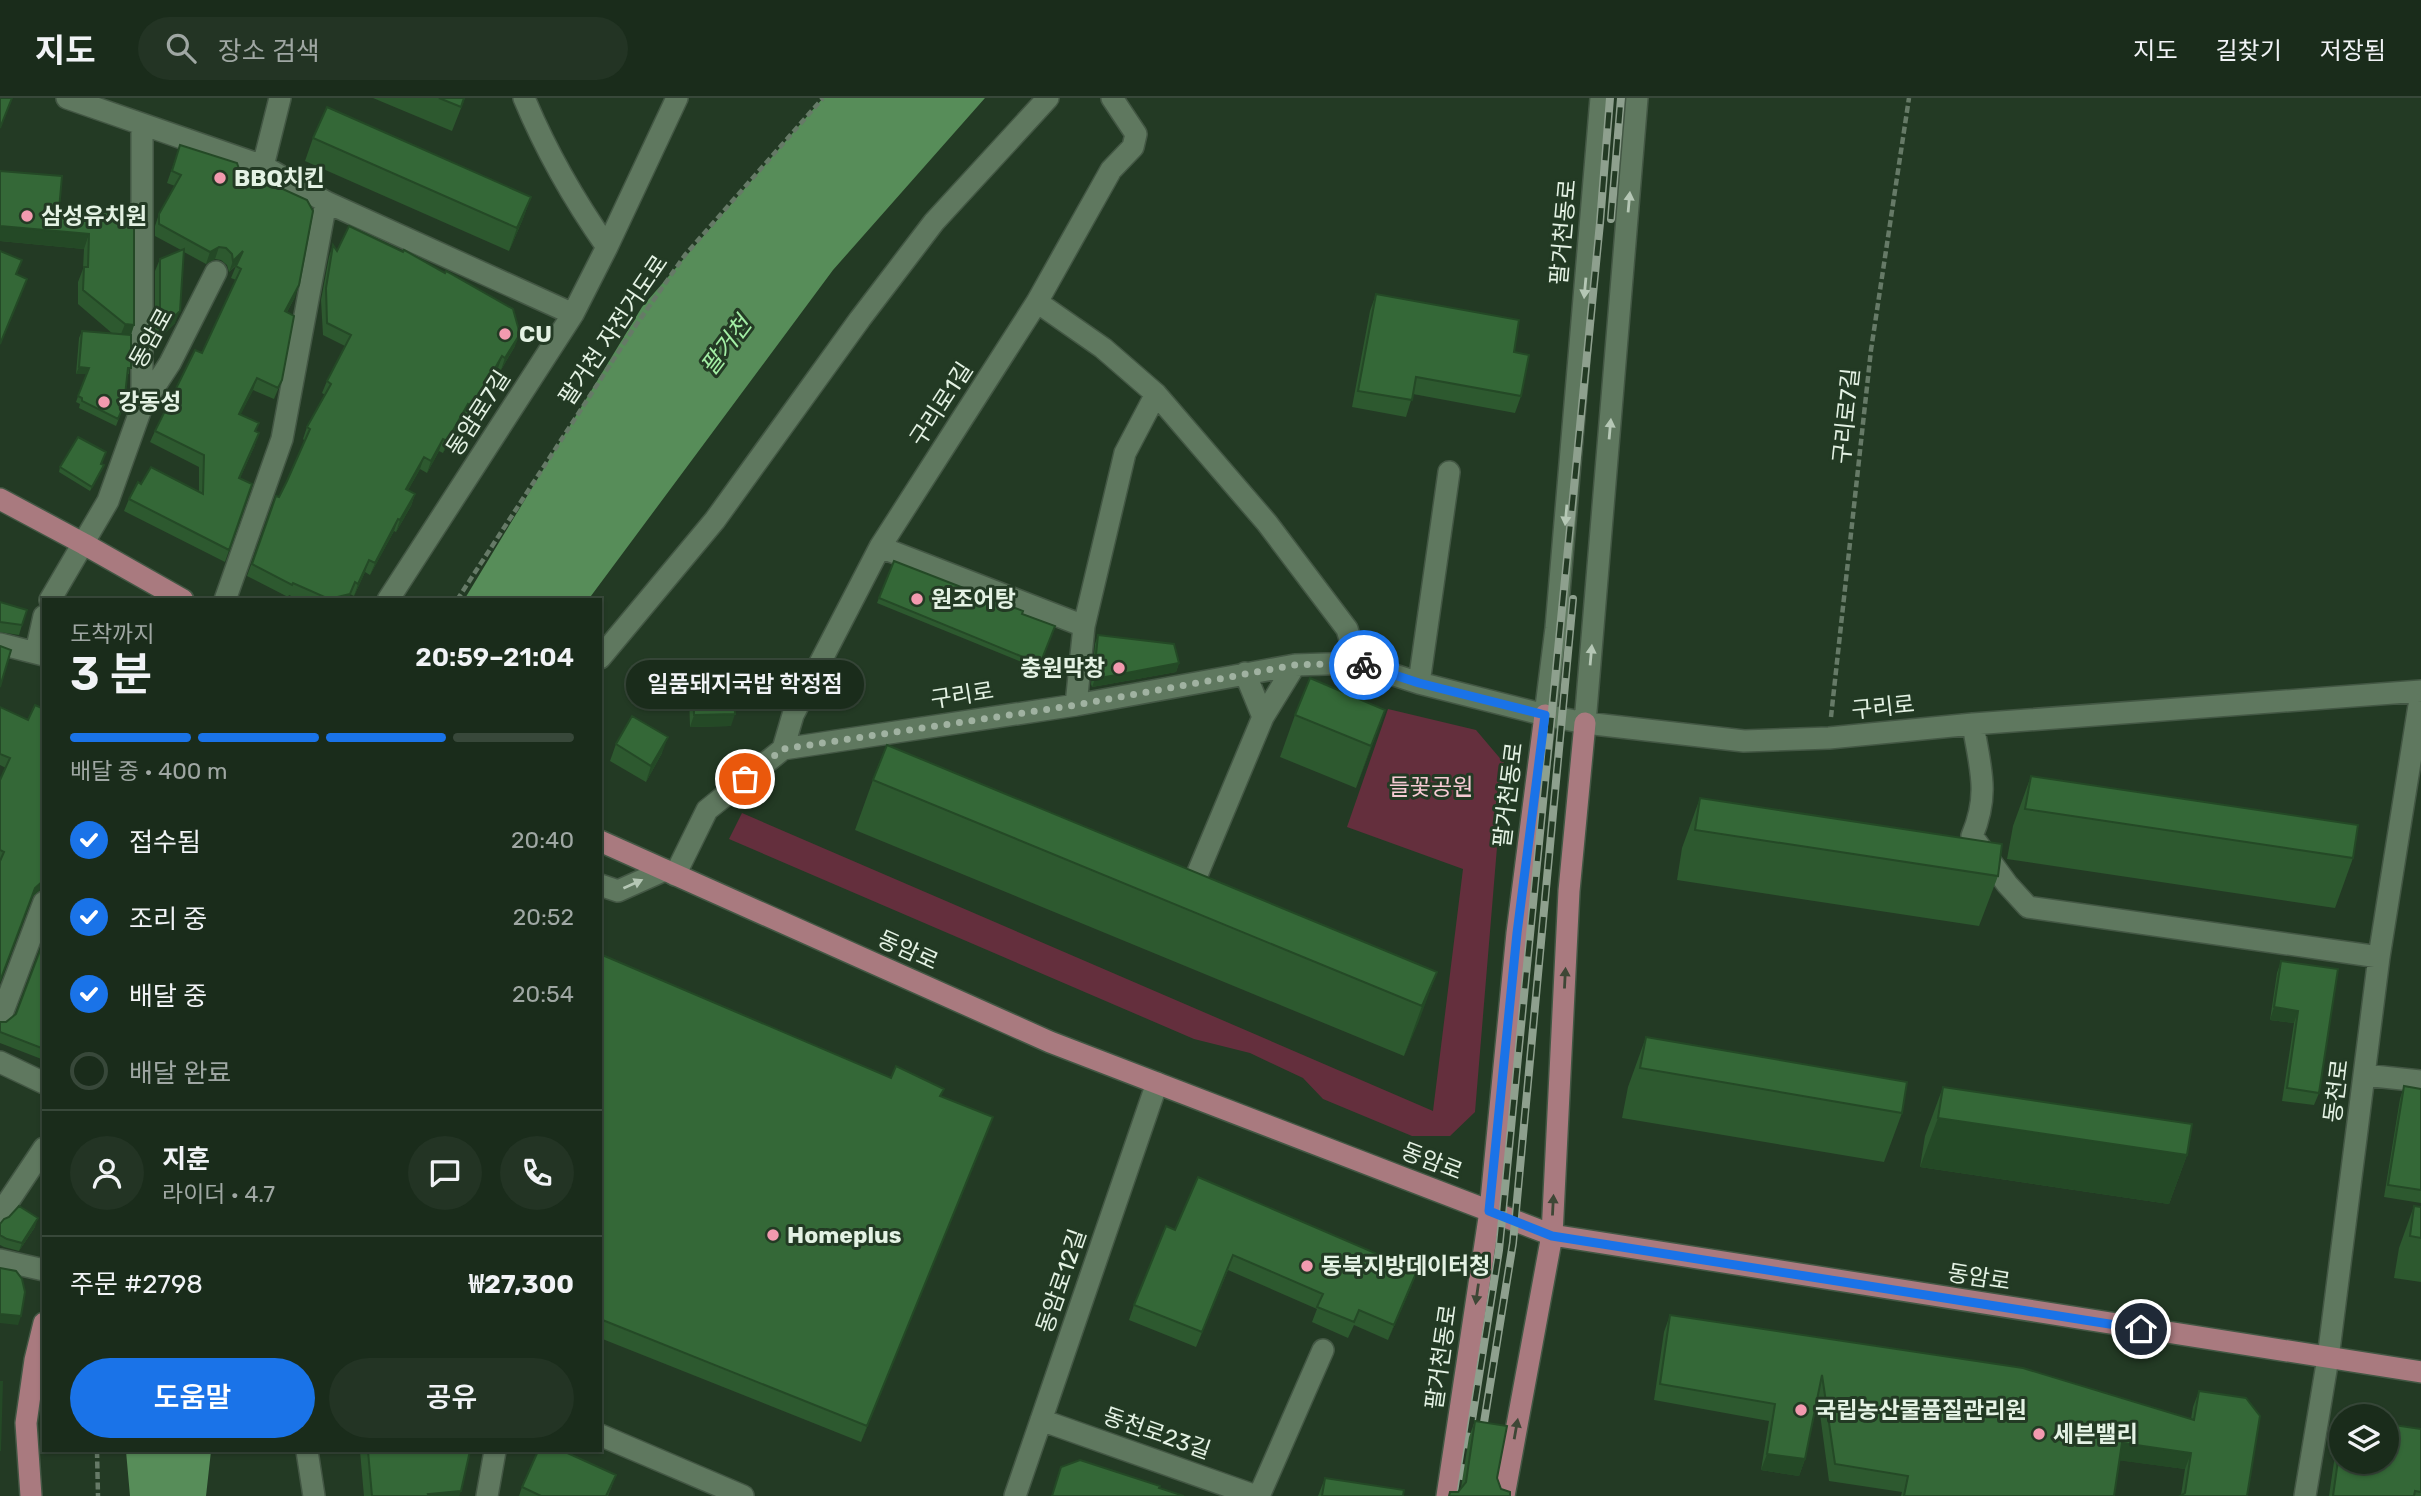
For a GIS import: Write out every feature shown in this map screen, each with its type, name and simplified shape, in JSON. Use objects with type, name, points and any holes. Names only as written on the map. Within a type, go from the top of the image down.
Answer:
[{"type":"main road","points":[[0,499],[179,598]]},
{"type":"main road","name":"팔거천동로","points":[[1447,1496],[1489,1211],[1517,933],[1545,715]]},
{"type":"main road","points":[[1504,1496],[1552,1236],[1569,891],[1585,723]]},
{"type":"main road","name":"동암로","points":[[602,842],[1050,1042],[1552,1236],[2421,1372]]},
{"type":"main road","points":[[31,1496],[26,1423],[42,1331]]},
{"type":"street","points":[[67,98],[263,166],[326,202],[573,314]]},
{"type":"street","points":[[263,166],[279,98]]},
{"type":"street","points":[[524,98],[577,205],[607,247]]},
{"type":"street","name":"동암로7길","points":[[389,598],[573,314],[677,98]]},
{"type":"street","points":[[602,656],[715,520],[860,319],[934,222],[1048,98]]},
{"type":"street","name":"구리로1길","points":[[783,749],[793,715],[880,547],[1037,302],[1111,170],[1133,147],[1136,134],[1112,98]]},
{"type":"street","name":"팔거천동로","points":[[1545,715],[1556,628],[1601,98]]},
{"type":"street","points":[[1585,723],[1637,98]]},
{"type":"street","points":[[142,126],[142,406]]},
{"type":"street","points":[[226,598],[282,439],[326,202]]},
{"type":"street","name":"동암로","points":[[51,598],[108,501],[142,406],[170,363],[215,272]]},
{"type":"street","points":[[1037,302],[1102,348],[1156,394],[1267,523],[1347,629],[1357,663]]},
{"type":"street","points":[[1076,705],[1084,626],[1125,453],[1156,394]]},
{"type":"street","points":[[1419,683],[1449,472]]},
{"type":"street","points":[[880,547],[1084,626]]},
{"type":"street","points":[[42,625],[38,643],[42,650]]},
{"type":"street","points":[[0,644],[42,653]]},
{"type":"street","name":"구리로","points":[[783,749],[1076,705],[1295,665],[1357,663],[1419,683],[1545,715],[1585,723],[1744,741],[1829,738],[1973,724],[2421,692]]},
{"type":"street","points":[[1191,889],[1263,717],[1295,665]]},
{"type":"street","points":[[1245,673],[1263,717]]},
{"type":"street","name":"동천로","points":[[2305,1496],[2328,1358],[2379,957],[2421,692]]},
{"type":"street","points":[[1973,724],[1983,787],[1981,814],[1972,836],[2007,884],[2028,907],[2379,957]]},
{"type":"street","points":[[602,887],[618,891],[670,872],[707,810],[783,749]]},
{"type":"street","points":[[0,1019],[42,907]]},
{"type":"street","points":[[0,1062],[42,1082]]},
{"type":"street","points":[[2364,1075],[2421,1081]]},
{"type":"street","name":"동암로12길","points":[[1014,1496],[1157,1083]]},
{"type":"street","points":[[0,1214],[42,1151]]},
{"type":"street","points":[[0,1260],[42,1270]]},
{"type":"street","points":[[1258,1496],[1323,1350]]},
{"type":"street","name":"동천로23길","points":[[1041,1420],[1258,1496]]},
{"type":"street","points":[[602,1436],[743,1496]]},
{"type":"street","points":[[307,1452],[314,1496]]},
{"type":"street","points":[[487,1496],[495,1452]]},
{"type":"path","name":"팔거천 자전거도로","points":[[458,598],[634,328],[685,255],[822,98]]},
{"type":"path","name":"구리로7길","points":[[1829,738],[1871,350],[1909,98]]},
{"type":"path","points":[[97,1452],[98,1496]]},
{"type":"green space","name":"들꽃공원","points":[[1388,709],[1476,730],[1504,763],[1475,1112],[1450,1136],[1412,1136],[1323,1099],[1303,1078],[1250,1053],[1194,1039],[729,839],[742,813],[1433,1111],[1463,869],[1347,827]]},
{"type":"water","name":"팔거천","points":[[823,98],[985,98],[833,270],[589,598],[465,598],[642,307]]},
{"type":"water","points":[[126,1452],[211,1452],[206,1496],[130,1496]]},
{"type":"building","points":[[0,98],[12,98],[0,128]]},
{"type":"building","points":[[439,98],[464,98],[461,107]]},
{"type":"building","points":[[327,107],[531,197],[517,228],[313,138]]},
{"type":"building","points":[[180,145],[237,163],[239,169],[307,200],[313,211],[299,285],[285,311],[294,316],[282,380],[278,388],[257,378],[239,414],[259,423],[255,431],[259,433],[239,478],[252,484],[229,550],[129,499],[138,482],[141,484],[151,467],[203,494],[204,455],[155,431],[195,350],[202,353],[241,269],[236,266],[243,251],[233,261],[232,254],[226,248],[219,247],[210,252],[159,224],[159,214],[181,175],[172,171]]},
{"type":"building","points":[[0,171],[62,176],[59,210],[134,213],[134,325],[125,324],[83,290],[84,267],[88,267],[89,234],[0,226]]},
{"type":"building","points":[[349,226],[403,252],[404,250],[513,309],[520,334],[505,358],[502,356],[473,407],[468,404],[447,441],[443,439],[431,461],[424,457],[406,489],[415,494],[400,520],[398,519],[375,563],[369,560],[358,584],[355,582],[350,594],[327,598],[293,583],[292,585],[252,564],[276,496],[279,497],[287,481],[310,429],[307,427],[331,384],[327,381],[351,335],[327,323],[326,288],[333,245],[337,251]]},
{"type":"building","points":[[184,249],[180,311],[160,331],[160,259]]},
{"type":"building","points":[[0,251],[22,260],[16,274],[27,279],[0,344]]},
{"type":"building","points":[[1376,294],[1519,320],[1514,352],[1529,355],[1521,396],[1416,377],[1412,400],[1358,391]]},
{"type":"building","points":[[82,331],[131,335],[131,368],[128,368],[124,405],[118,419],[82,401],[78,396],[89,368],[79,367]]},
{"type":"building","points":[[78,437],[106,452],[101,464],[104,465],[92,487],[60,467]]},
{"type":"building","points":[[894,561],[1055,626],[1040,664],[879,598]]},
{"type":"building","points":[[0,602],[27,610],[22,625],[0,622]]},
{"type":"building","points":[[1098,635],[1174,644],[1179,663],[1095,679]]},
{"type":"building","points":[[0,646],[11,650],[0,687]]},
{"type":"building","points":[[1310,678],[1385,710],[1371,746],[1295,715]]},
{"type":"building","points":[[734,679],[735,714],[694,715],[693,680]]},
{"type":"building","points":[[35,705],[42,708],[42,882],[35,888],[0,981],[0,861],[4,852],[0,850],[0,780],[10,758],[0,754],[0,707],[28,720]]},
{"type":"building","points":[[632,716],[668,737],[651,766],[616,744]]},
{"type":"building","points":[[887,745],[1437,972],[1422,1006],[873,780]]},
{"type":"building","points":[[2031,776],[2358,825],[2353,858],[2025,809]]},
{"type":"building","points":[[1700,798],[2002,844],[1998,876],[1695,830]]},
{"type":"building","points":[[42,945],[42,1048],[0,1032],[0,1022],[6,1022],[16,1014]]},
{"type":"building","name":"Homeplus","points":[[602,955],[891,1078],[896,1066],[944,1089],[940,1096],[993,1117],[867,1426],[602,1320]]},
{"type":"building","points":[[2281,961],[2338,969],[2319,1093],[2287,1088],[2298,1011],[2274,1007]]},
{"type":"building","points":[[1646,1037],[1907,1082],[1902,1113],[1640,1068]]},
{"type":"building","points":[[2404,1086],[2421,1089],[2421,1190],[2388,1185]]},
{"type":"building","points":[[1943,1087],[2192,1124],[2187,1155],[1938,1118]]},
{"type":"building","points":[[1198,1177],[1417,1271],[1394,1325],[1359,1310],[1354,1322],[1317,1307],[1323,1294],[1233,1255],[1202,1332],[1134,1305],[1166,1226],[1175,1230]]},
{"type":"building","points":[[19,1206],[38,1218],[22,1243],[0,1235],[0,1224]]},
{"type":"building","points":[[2414,1206],[2421,1207],[2421,1238],[2410,1236]]},
{"type":"building","points":[[0,1268],[16,1271],[22,1279],[25,1292],[21,1316],[0,1314]]},
{"type":"building","points":[[1670,1315],[2023,1368],[2194,1420],[2199,1391],[2246,1398],[2260,1416],[2247,1496],[2180,1496],[2185,1493],[2191,1453],[2122,1443],[2114,1496],[1904,1496],[1908,1476],[1835,1464],[1822,1375],[1805,1459],[1767,1454],[1775,1404],[1660,1384]]},
{"type":"building","points":[[0,1382],[2,1382],[0,1451]]},
{"type":"building","points":[[1475,1421],[1507,1426],[1497,1478],[1501,1489],[1510,1492],[1510,1496],[1449,1496],[1450,1492],[1458,1492],[1466,1482]]},
{"type":"building","points":[[2399,1426],[2421,1429],[2421,1492],[2415,1491],[2414,1496],[2333,1496],[2336,1474],[2399,1474]]},
{"type":"building","points":[[368,1452],[470,1452],[461,1491],[428,1494],[429,1496],[372,1496]]},
{"type":"building","points":[[538,1452],[565,1452],[616,1475],[606,1496],[541,1496],[522,1487]]},
{"type":"building","points":[[1080,1460],[1184,1496],[1052,1496],[1061,1467]]},
{"type":"building","points":[[1325,1478],[1404,1490],[1403,1496],[1322,1496]]},
{"type":"railway","points":[[1460,1496],[1499,1250],[1610,98]]},
{"type":"railway","points":[[1611,219],[1621,98]]},
{"type":"railway","points":[[1481,1441],[1513,1243],[1573,599]]},
{"type":"way so far","points":[[745,779],[783,749],[1076,705],[1295,665],[1364,665]]},
{"type":"place","name":"BBQ치킨","points":[[220,178]]},
{"type":"place","name":"삼성유치원","points":[[27,216]]},
{"type":"place","name":"CU","points":[[505,334]]},
{"type":"place","name":"강동성","points":[[104,402]]},
{"type":"place","name":"원조어탕","points":[[917,599]]},
{"type":"place","name":"충원막창","points":[[1119,668]]},
{"type":"place","name":"일품돼지국밥 학정점","points":[[745,779]]},
{"type":"place","name":"Homeplus","points":[[773,1235]]},
{"type":"place","name":"동북지방데이터청","points":[[1307,1266]]},
{"type":"place","name":"국립농산물품질관리원","points":[[1801,1410]]},
{"type":"place","name":"세븐밸리","points":[[2039,1434]]},
{"type":"route","points":[[1364,665],[1419,683],[1545,715],[1517,933],[1489,1211],[1552,1236],[2141,1329]]}]
